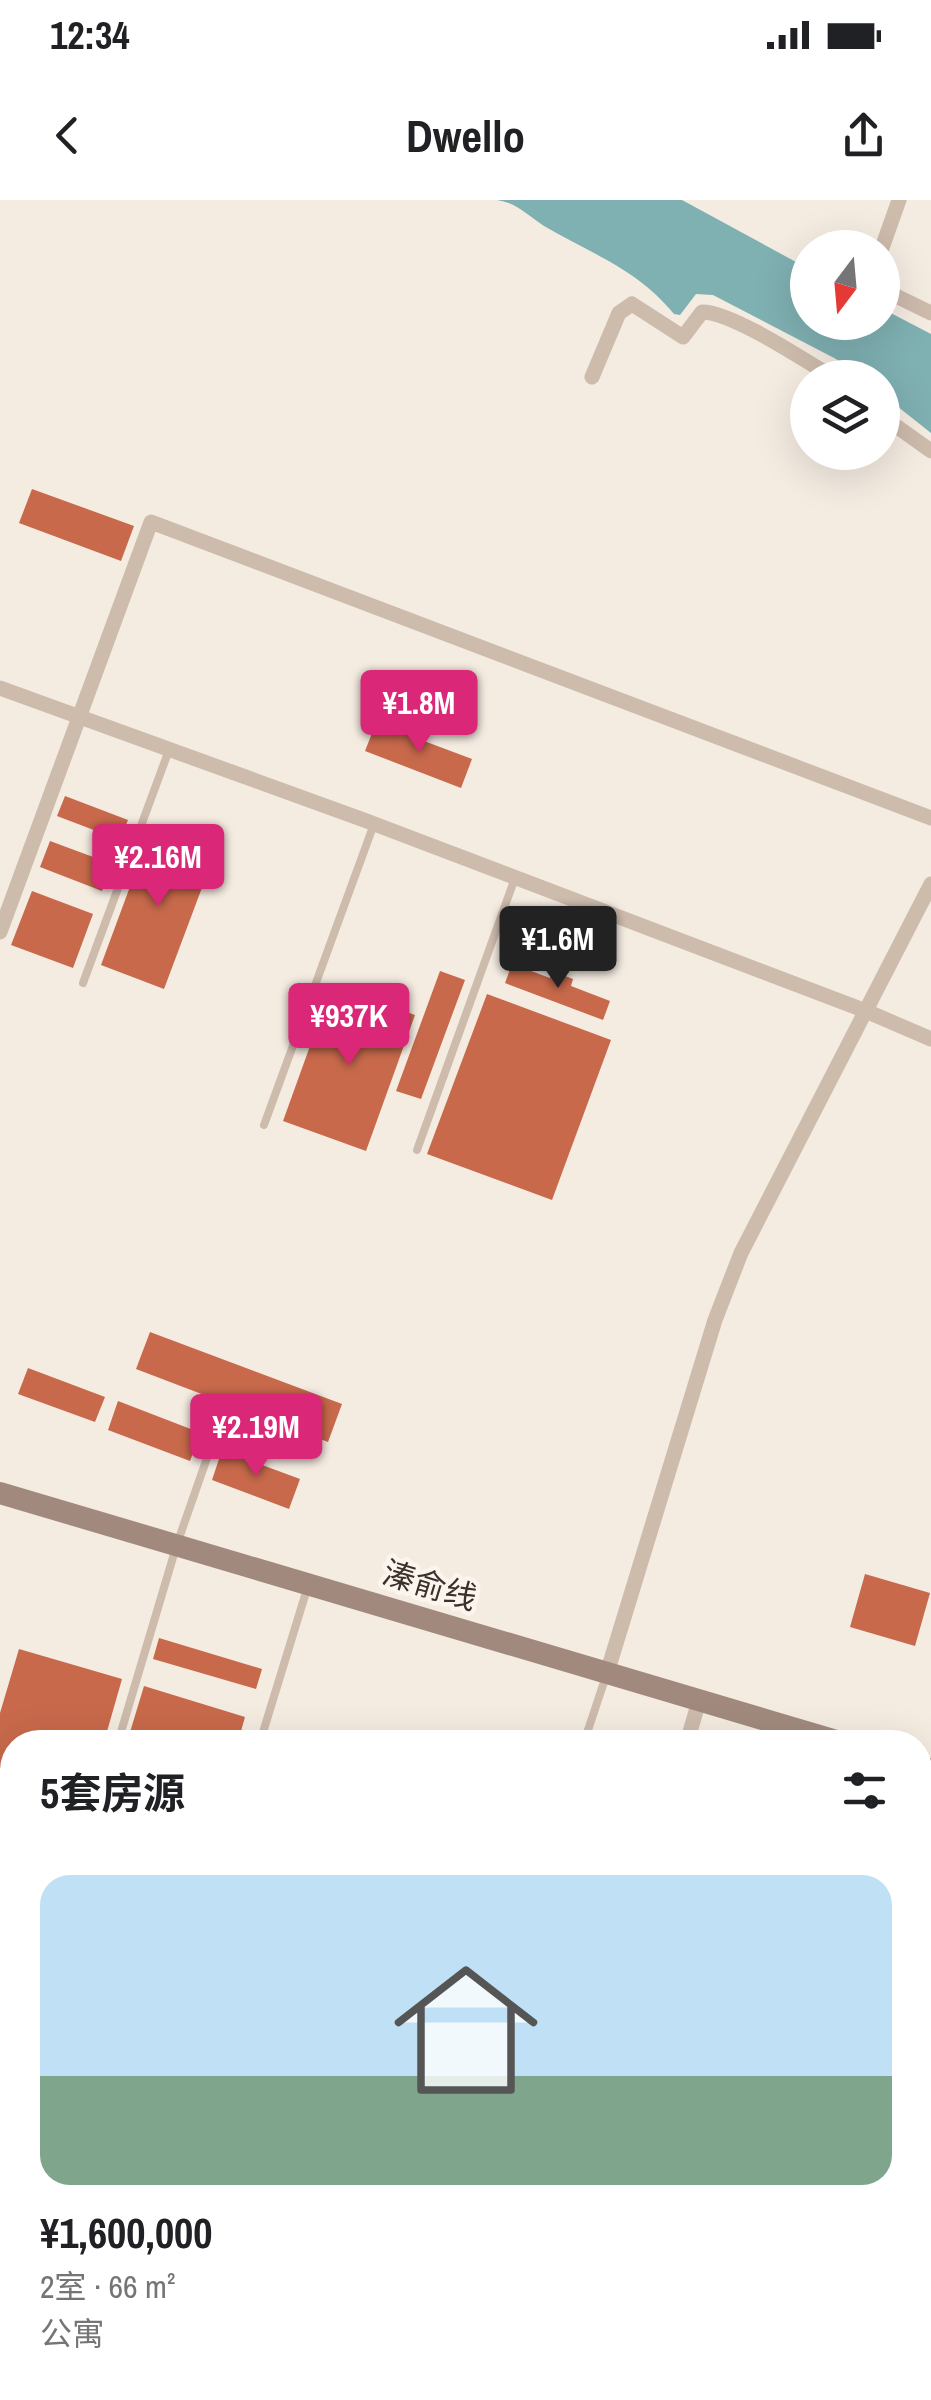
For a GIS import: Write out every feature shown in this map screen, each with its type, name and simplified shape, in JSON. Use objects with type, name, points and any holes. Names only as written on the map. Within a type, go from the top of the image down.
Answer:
[{"type":"main road","name":"溱俞线","points":[[0,1493],[799,1730]]},
{"type":"street","points":[[888,230],[899,200]]},
{"type":"street","points":[[900,298],[931,314]]},
{"type":"street","points":[[592,378],[619,312],[632,304],[683,337],[702,312],[711,312],[803,360]]},
{"type":"street","points":[[900,429],[931,451]]},
{"type":"street","points":[[0,932],[151,522],[931,818]]},
{"type":"street","points":[[0,688],[374,824],[931,1039]]},
{"type":"street","points":[[607,1672],[715,1320],[740,1253],[931,884]]},
{"type":"street","points":[[691,1730],[699,1701]]},
{"type":"lane","points":[[83,983],[169,750]]},
{"type":"lane","points":[[264,1126],[374,824]]},
{"type":"lane","points":[[417,1150],[514,878]]},
{"type":"lane","points":[[122,1730],[177,1544],[222,1415]]},
{"type":"lane","points":[[264,1730],[309,1583]]},
{"type":"lane","points":[[588,1730],[607,1672]]},
{"type":"water","points":[[497,200],[682,200],[790,259],[790,335],[713,295],[696,294],[680,315],[674,314],[629,274]]},
{"type":"water","points":[[900,318],[931,334],[931,433],[900,408],[900,360],[836,359],[799,340],[900,340]]},
{"type":"building","points":[[32,489],[134,526],[121,561],[19,523]]},
{"type":"building","points":[[376,723],[472,759],[461,788],[365,751]]},
{"type":"building","points":[[65,796],[128,820],[120,840],[57,816]]},
{"type":"building","points":[[151,830],[215,853],[164,989],[101,965]]},
{"type":"building","points":[[50,841],[112,864],[102,891],[40,867]]},
{"type":"building","points":[[32,891],[93,914],[73,968],[11,945]]},
{"type":"building","points":[[512,964],[550,978],[552,971],[573,979],[571,986],[610,1001],[603,1020],[505,983]]},
{"type":"building","points":[[440,971],[465,980],[421,1099],[396,1091]]},
{"type":"building","points":[[332,985],[415,1015],[366,1151],[283,1121]]},
{"type":"building","points":[[487,994],[611,1040],[552,1200],[427,1154]]},
{"type":"building","points":[[150,1332],[342,1404],[328,1442],[136,1369]]},
{"type":"building","points":[[28,1368],[105,1397],[95,1422],[18,1394]]},
{"type":"building","points":[[118,1401],[201,1433],[190,1461],[108,1430]]},
{"type":"building","points":[[222,1450],[300,1479],[289,1509],[212,1480]]},
{"type":"building","points":[[865,1574],[930,1593],[915,1646],[850,1627]]},
{"type":"building","points":[[159,1638],[262,1669],[256,1689],[153,1659]]},
{"type":"building","points":[[19,1649],[122,1679],[107,1730],[0,1730],[0,1713]]},
{"type":"building","points":[[144,1686],[245,1717],[241,1730],[131,1730]]}]
